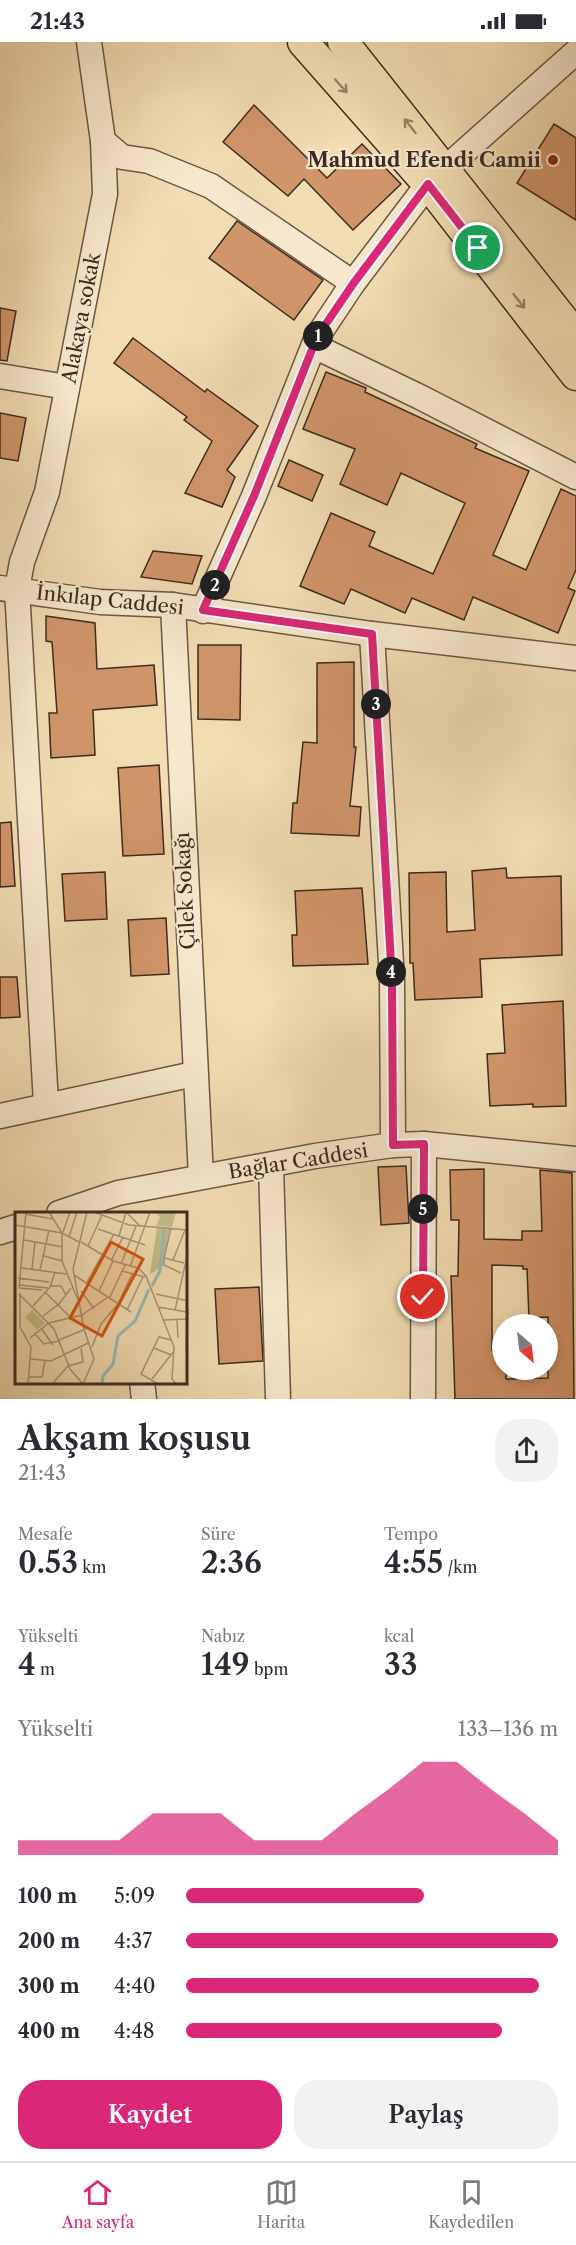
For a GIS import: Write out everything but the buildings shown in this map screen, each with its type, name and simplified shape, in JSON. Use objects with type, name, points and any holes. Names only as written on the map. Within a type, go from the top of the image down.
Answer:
[{"type":"main road","points":[[303,42],[436,176],[576,336]]},
{"type":"main road","points":[[343,42],[576,375]]},
{"type":"street","name":"Alakaya sokak","points":[[46,1104],[8,589],[22,562],[47,492],[105,194],[103,141],[89,42]]},
{"type":"street","points":[[203,610],[254,496],[314,346],[353,284],[436,176],[573,62]]},
{"type":"street","points":[[103,141],[122,157],[148,161],[211,186],[353,284]]},
{"type":"street","points":[[314,346],[576,477]]},
{"type":"street","points":[[0,376],[67,387]]},
{"type":"street","name":"İnkılap Caddesi","points":[[8,589],[100,602],[173,605],[372,634],[576,658]]},
{"type":"street","name":"Çilek Sokağı","points":[[173,605],[194,1074],[201,1177]]},
{"type":"street","points":[[372,634],[392,980],[393,1145]]},
{"type":"street","points":[[0,1116],[46,1104],[194,1074]]},
{"type":"street","points":[[423,1399],[424,1144]]},
{"type":"street","name":"Bağlar Caddesi","points":[[65,1212],[119,1203],[201,1177],[271,1166],[315,1156],[393,1145],[424,1144],[576,1160]]},
{"type":"street","points":[[271,1166],[279,1399]]},
{"type":"street","points":[[0,1232],[15,1227]]},
{"type":"street","points":[[142,1384],[144,1399]]},
{"type":"place","name":"Mahmud Efendi Camii","points":[[553,160]]},
{"type":"route","points":[[423,1297],[424,1144],[393,1145],[392,980],[372,634],[203,610],[254,496],[317,337],[353,284],[428,184],[478,248]]}]
